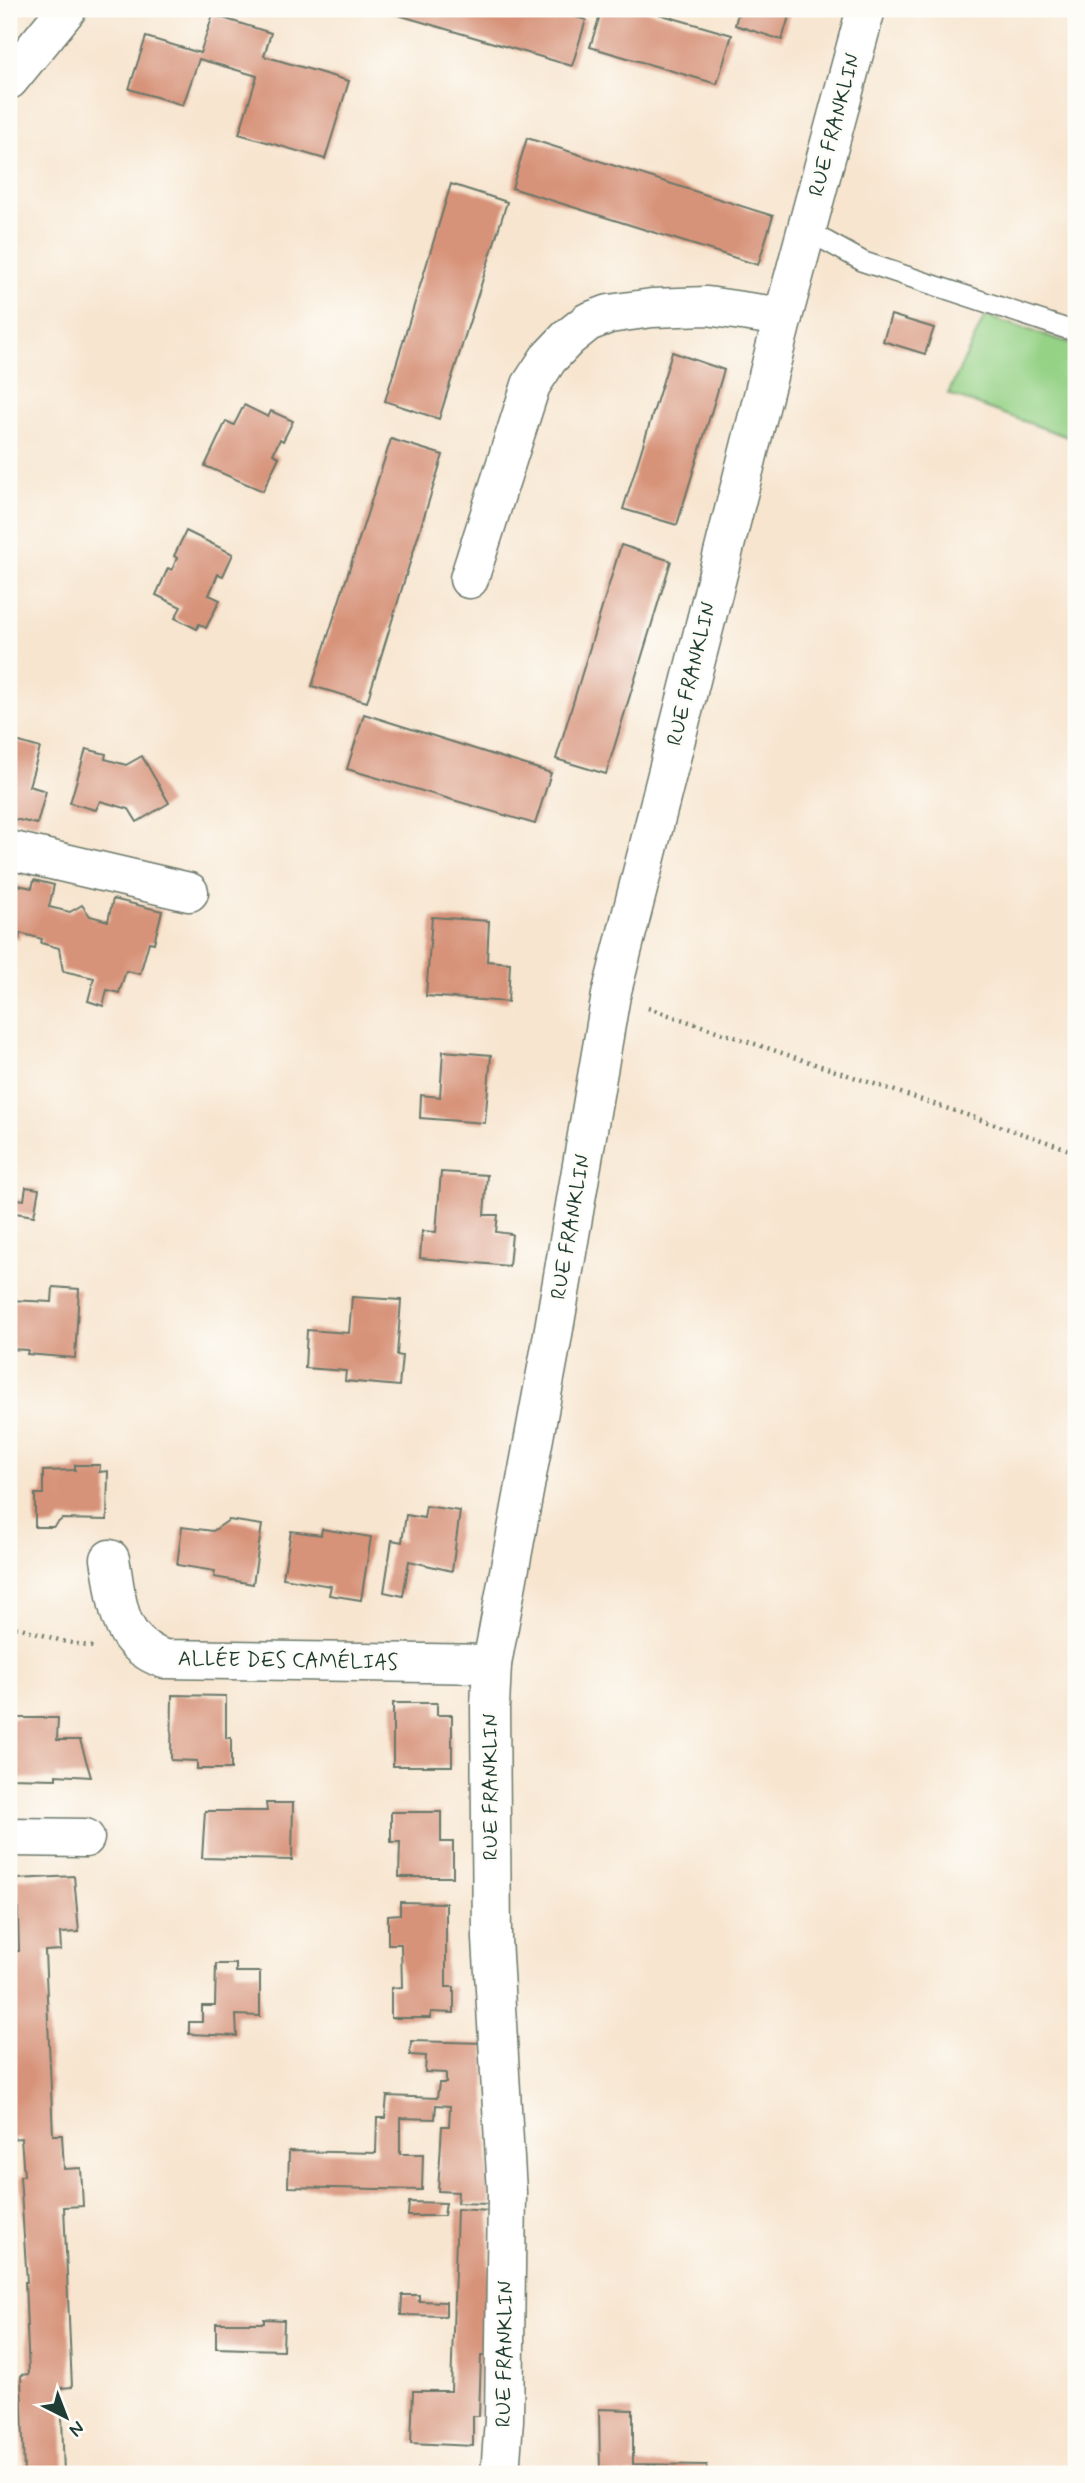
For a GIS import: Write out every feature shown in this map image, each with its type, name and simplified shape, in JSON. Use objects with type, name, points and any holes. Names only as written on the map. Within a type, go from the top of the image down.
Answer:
[{"type":"street","points":[[9,80],[67,9]]},
{"type":"street","name":"RUE FRANKLIN","points":[[500,2474],[505,2420],[507,2192],[492,1939],[492,1664],[549,1359],[611,995],[783,317],[866,9]]},
{"type":"street","points":[[469,579],[531,385],[548,359],[568,338],[588,322],[609,314],[652,308],[707,306],[783,317]]},
{"type":"street","points":[[9,850],[189,892]]},
{"type":"street","name":"ALLÉE DES CAMÉLIAS","points":[[110,1559],[122,1622],[127,1632],[144,1650],[164,1659],[492,1664]]},
{"type":"street","points":[[9,1837],[85,1838]]},
{"type":"lane","points":[[806,230],[864,262],[1076,332]]},
{"type":"path","points":[[611,995],[1076,1153]]},
{"type":"path","points":[[9,1627],[100,1648]]},
{"type":"green space","points":[[985,316],[1076,345],[1076,440],[948,394]]},
{"type":"building","points":[[388,9],[550,9],[586,20],[572,66],[388,12]]},
{"type":"building","points":[[602,9],[641,9],[732,35],[717,84],[590,47]]},
{"type":"building","points":[[739,9],[791,9],[782,40],[735,25]]},
{"type":"building","points":[[213,15],[271,33],[264,56],[349,81],[325,159],[239,134],[257,76],[199,59],[183,105],[129,89],[146,37],[200,53]]},
{"type":"building","points":[[527,138],[773,216],[758,265],[512,188]]},
{"type":"building","points":[[451,184],[507,202],[439,419],[385,401]]},
{"type":"building","points":[[891,315],[934,328],[925,354],[883,341]]},
{"type":"building","points":[[672,352],[724,370],[677,525],[623,509]]},
{"type":"building","points":[[244,405],[268,417],[271,411],[293,421],[273,454],[279,457],[263,491],[205,466],[226,421],[234,425]]},
{"type":"building","points":[[391,439],[443,455],[367,702],[312,686]]},
{"type":"building","points":[[186,531],[233,554],[223,576],[218,574],[209,595],[220,600],[206,628],[199,624],[197,629],[175,618],[181,607],[156,595],[168,568],[172,570],[177,558],[174,556]]},
{"type":"building","points":[[621,545],[671,561],[606,774],[556,759]]},
{"type":"building","points":[[364,714],[551,773],[535,824],[347,769]]},
{"type":"building","points":[[9,739],[40,748],[29,786],[46,791],[37,824],[9,818]]},
{"type":"building","points":[[86,749],[106,754],[105,759],[126,765],[142,756],[169,803],[137,822],[129,809],[100,801],[96,810],[70,803]]},
{"type":"building","points":[[34,880],[54,885],[49,907],[70,912],[82,905],[90,916],[108,921],[113,899],[162,911],[154,943],[149,942],[140,974],[126,971],[119,993],[107,990],[103,1006],[88,1001],[94,978],[63,971],[59,948],[41,943],[42,939],[20,933],[19,939],[9,936],[9,883],[32,888]]},
{"type":"building","points":[[432,917],[489,921],[487,961],[510,963],[508,1002],[426,996]]},
{"type":"building","points":[[443,1051],[491,1055],[485,1123],[420,1118],[421,1095],[440,1097]]},
{"type":"building","points":[[441,1172],[487,1175],[484,1215],[498,1215],[496,1232],[512,1234],[509,1266],[420,1258],[422,1231],[436,1232]]},
{"type":"building","points":[[26,1187],[39,1189],[34,1216],[9,1212],[9,1198],[24,1200]]},
{"type":"building","points":[[53,1287],[79,1289],[75,1358],[27,1354],[28,1350],[9,1349],[9,1300],[52,1302]]},
{"type":"building","points":[[352,1297],[401,1300],[397,1355],[402,1356],[399,1386],[345,1381],[346,1371],[305,1368],[307,1330],[349,1333]]},
{"type":"building","points":[[75,1465],[100,1465],[99,1472],[108,1471],[107,1520],[62,1519],[53,1527],[35,1527],[35,1494],[43,1494],[43,1471],[75,1470]]},
{"type":"building","points":[[426,1506],[460,1511],[452,1571],[409,1561],[403,1596],[384,1592],[392,1540],[402,1542],[406,1515],[424,1518]]},
{"type":"building","points":[[229,1520],[262,1525],[253,1584],[214,1577],[215,1571],[177,1565],[182,1527],[213,1531]]},
{"type":"building","points":[[322,1529],[371,1537],[361,1600],[329,1595],[331,1586],[283,1578],[291,1531],[321,1535]]},
{"type":"building","points":[[172,1695],[226,1696],[226,1738],[231,1738],[231,1769],[197,1769],[197,1761],[171,1760]]},
{"type":"building","points":[[393,1703],[437,1703],[437,1715],[452,1715],[452,1766],[393,1766]]},
{"type":"building","points":[[9,1718],[58,1718],[57,1740],[80,1740],[91,1777],[56,1775],[56,1779],[9,1778]]},
{"type":"building","points":[[266,1803],[293,1803],[292,1860],[202,1858],[205,1811],[267,1811]]},
{"type":"building","points":[[391,1812],[441,1812],[441,1842],[453,1842],[453,1877],[399,1877],[400,1842],[391,1842]]},
{"type":"building","points":[[74,1876],[79,1932],[60,1933],[61,1950],[45,1951],[53,2135],[62,2135],[64,2169],[81,2168],[83,2206],[64,2207],[72,2387],[61,2388],[64,2474],[24,2474],[21,2375],[29,2374],[27,2282],[20,2176],[24,2176],[21,2138],[9,2139],[9,1951],[19,1951],[17,1879]]},
{"type":"building","points":[[400,1902],[446,1903],[446,1987],[454,1987],[454,2013],[431,2012],[430,2018],[391,2018],[391,1988],[402,1987],[401,1944],[388,1944],[388,1915],[400,1914]]},
{"type":"building","points":[[216,1964],[236,1964],[236,1972],[260,1972],[260,2016],[236,2015],[237,2036],[189,2034],[189,2022],[202,2022],[202,2006],[215,2006]]},
{"type":"building","points":[[411,2041],[484,2043],[490,2204],[457,2203],[458,2192],[438,2191],[442,2126],[449,2126],[450,2106],[436,2105],[435,2119],[400,2118],[400,2154],[423,2154],[422,2190],[288,2187],[289,2151],[376,2153],[377,2118],[385,2118],[387,2096],[437,2098],[439,2083],[446,2083],[446,2073],[425,2072],[426,2056],[410,2055]]},
{"type":"building","points":[[409,2202],[446,2203],[444,2216],[408,2216]]},
{"type":"building","points":[[457,2209],[490,2211],[487,2356],[481,2356],[479,2416],[473,2416],[473,2446],[411,2443],[413,2391],[451,2391]]},
{"type":"building","points":[[402,2295],[419,2295],[419,2301],[446,2302],[446,2316],[401,2315]]},
{"type":"building","points":[[264,2319],[284,2320],[283,2350],[216,2348],[216,2323],[264,2323]]},
{"type":"building","points":[[599,2409],[633,2410],[633,2464],[707,2465],[707,2474],[600,2474]]}]
